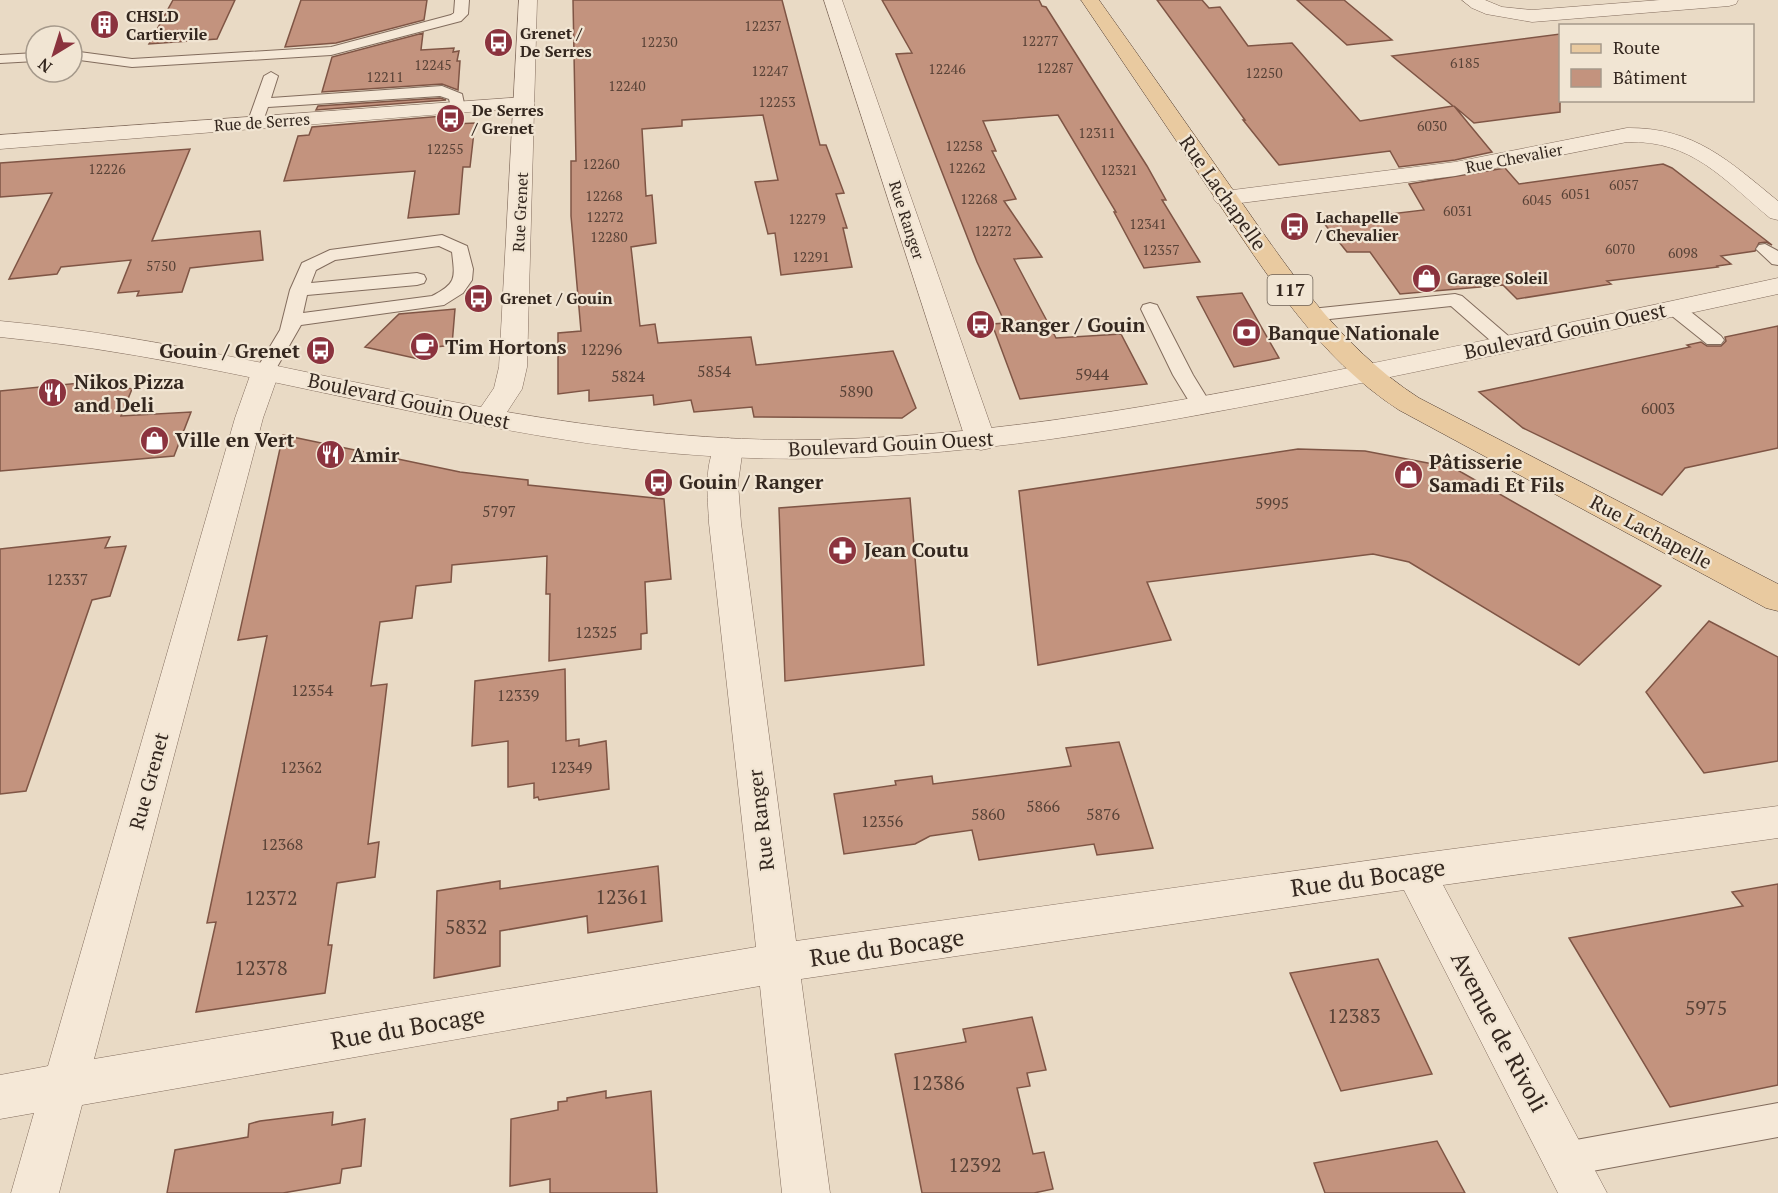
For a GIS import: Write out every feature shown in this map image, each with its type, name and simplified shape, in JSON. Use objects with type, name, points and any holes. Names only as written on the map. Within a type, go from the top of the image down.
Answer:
[{"type":"main road","name":"Rue Lachapelle","points":[[1090,0],[1225,198],[1311,315],[1333,342],[1365,374],[1409,404],[1778,599]]},
{"type":"street","name":"Rue Grenet","points":[[488,418],[508,389],[513,367],[528,0]]},
{"type":"street","name":"Rue Ranger","points":[[833,0],[981,441]]},
{"type":"street","points":[[1471,0],[1484,8],[1505,14],[1532,16],[1729,0]]},
{"type":"street","name":"Rue de Serres","points":[[0,142],[259,113],[457,108],[524,103]]},
{"type":"street","name":"Rue Chevalier","points":[[1225,198],[1455,169],[1627,135],[1649,134],[1674,138],[1695,147],[1778,213]]},
{"type":"street","name":"Boulevard Gouin Ouest","points":[[0,329],[41,332],[162,349],[488,418],[595,436],[728,448],[876,449],[981,441],[1059,431],[1202,406],[1365,374],[1778,286]]},
{"type":"street","name":"Rue Grenet","points":[[35,1193],[249,418],[266,370]]},
{"type":"street","name":"Rue Ranger","points":[[728,448],[723,483],[725,523],[806,1193]]},
{"type":"street","name":"Rue du Bocage","points":[[0,1097],[778,963],[1415,871],[1778,822]]},
{"type":"street","name":"Avenue de Rivoli","points":[[1415,871],[1574,1176]]},
{"type":"lane","points":[[84,57],[132,63],[331,51],[456,18],[461,14],[462,0]]},
{"type":"lane","points":[[0,59],[24,58]]},
{"type":"lane","points":[[259,113],[271,76]]},
{"type":"lane","points":[[266,370],[294,320],[298,290],[308,267],[322,258],[341,253],[410,244],[444,258],[461,262],[465,272],[460,284],[447,296],[437,301],[294,320]]},
{"type":"lane","points":[[298,290],[417,279]]},
{"type":"lane","points":[[1311,315],[1455,300],[1506,344]]},
{"type":"lane","points":[[1674,308],[1714,340]]},
{"type":"lane","points":[[1150,309],[1183,375],[1202,406]]},
{"type":"lane","points":[[1574,1176],[1778,1120]]},
{"type":"building","points":[[173,0],[235,0],[217,39],[149,44]]},
{"type":"building","points":[[301,0],[427,0],[424,20],[336,43],[285,47]]},
{"type":"building","points":[[573,0],[782,0],[820,145],[826,145],[844,193],[836,194],[847,228],[843,228],[852,267],[781,275],[775,233],[768,234],[755,182],[778,180],[763,115],[682,120],[682,126],[642,129],[646,196],[652,195],[656,243],[631,247],[640,326],[655,324],[658,343],[751,337],[756,365],[893,351],[916,408],[902,418],[754,417],[752,407],[694,412],[691,400],[654,405],[653,395],[589,401],[589,390],[558,394],[558,333],[581,331],[571,216],[571,161],[576,161]]},
{"type":"building","points":[[882,0],[1039,0],[1042,6],[1046,7],[1147,166],[1166,200],[1162,200],[1200,262],[1144,268],[1114,212],[1116,212],[1058,115],[983,121],[996,151],[992,151],[1016,199],[1004,201],[1042,257],[1014,259],[1056,338],[1121,334],[1147,384],[1020,399],[992,324],[1005,323],[977,262],[896,54],[912,53]]},
{"type":"building","points":[[1157,0],[1202,0],[1209,8],[1220,7],[1248,46],[1292,43],[1360,121],[1453,106],[1392,56],[1559,34],[1560,112],[1474,123],[1454,106],[1492,152],[1455,160],[1399,167],[1390,151],[1279,165],[1243,120],[1245,120]]},
{"type":"building","points":[[1297,0],[1344,0],[1392,40],[1347,45]]},
{"type":"building","points":[[423,33],[421,50],[454,48],[453,52],[459,51],[458,90],[442,84],[322,92],[332,57]]},
{"type":"building","points":[[440,98],[446,100],[316,110],[318,106]]},
{"type":"building","points":[[455,115],[454,124],[475,123],[470,167],[463,167],[459,214],[408,218],[415,171],[284,181],[298,136],[309,135],[312,127]]},
{"type":"building","points":[[190,149],[152,241],[260,231],[263,260],[190,268],[182,292],[137,296],[139,291],[118,293],[131,260],[61,267],[57,274],[9,279],[52,193],[0,197],[0,163]]},
{"type":"building","points":[[1663,164],[1672,168],[1772,245],[1766,242],[1759,243],[1755,251],[1721,256],[1731,264],[1718,267],[1607,281],[1611,284],[1517,299],[1503,285],[1400,294],[1370,252],[1347,252],[1323,222],[1424,210],[1409,184],[1505,168],[1519,184]]},
{"type":"building","points":[[1242,293],[1279,358],[1234,367],[1197,297]]},
{"type":"building","points":[[455,309],[452,345],[436,347],[423,360],[365,347],[399,314]]},
{"type":"building","points":[[1778,326],[1778,448],[1685,468],[1662,495],[1523,428],[1479,392],[1690,347],[1687,345],[1701,342],[1707,346],[1721,346],[1726,341],[1725,337]]},
{"type":"building","points":[[80,383],[80,386],[109,383],[132,389],[121,416],[191,412],[174,456],[0,471],[0,391]]},
{"type":"building","points":[[283,435],[460,472],[528,480],[528,485],[664,499],[671,579],[645,582],[647,633],[641,634],[641,649],[549,661],[550,594],[546,594],[547,556],[452,565],[451,582],[416,586],[412,618],[380,622],[371,686],[387,684],[368,844],[379,842],[375,877],[337,883],[328,945],[332,945],[325,993],[196,1012],[216,922],[207,923],[267,636],[238,640]]},
{"type":"building","points":[[1298,449],[1365,451],[1454,468],[1661,586],[1579,665],[1409,562],[1373,554],[1147,582],[1171,640],[1038,665],[1019,491]]},
{"type":"building","points":[[910,498],[924,665],[785,681],[779,508]]},
{"type":"building","points":[[110,537],[105,548],[126,546],[110,596],[92,600],[26,791],[0,794],[0,549]]},
{"type":"building","points":[[1709,621],[1778,657],[1778,761],[1704,773],[1646,692]]},
{"type":"building","points":[[565,669],[566,741],[579,739],[579,746],[606,741],[609,789],[539,800],[538,797],[534,798],[534,783],[508,787],[508,741],[472,746],[475,681]]},
{"type":"building","points":[[1119,742],[1153,848],[1097,855],[1094,844],[979,860],[972,830],[930,836],[915,844],[844,854],[834,794],[896,785],[895,781],[932,776],[933,784],[1071,766],[1066,748]]},
{"type":"building","points":[[658,866],[662,921],[588,933],[587,916],[500,931],[500,966],[434,978],[437,891],[500,881],[500,889]]},
{"type":"building","points":[[1778,884],[1778,1085],[1670,1107],[1569,938],[1743,906],[1732,892]]},
{"type":"building","points":[[1378,959],[1432,1074],[1341,1091],[1290,973]]},
{"type":"building","points":[[1032,1017],[1046,1070],[1027,1073],[1030,1086],[1017,1088],[1033,1154],[1044,1152],[1053,1189],[1034,1193],[922,1193],[895,1054],[966,1042],[963,1029]]},
{"type":"building","points":[[606,1091],[606,1098],[651,1091],[657,1193],[550,1193],[550,1179],[510,1186],[511,1119],[558,1110],[558,1102],[567,1101],[567,1098]]},
{"type":"building","points":[[333,1112],[332,1125],[365,1119],[361,1166],[342,1169],[340,1183],[283,1193],[167,1193],[175,1150],[248,1137],[249,1124],[260,1121]]},
{"type":"building","points":[[1437,1141],[1465,1193],[1325,1193],[1314,1163]]},
{"type":"place","name":"CHSLD Cartiervile","points":[[105,25]]},
{"type":"place","name":"Grenet / De Serres","points":[[499,42]]},
{"type":"place","name":"De Serres / Grenet","points":[[451,119]]},
{"type":"place","name":"Lachapelle / Chevalier","points":[[1295,226]]},
{"type":"place","name":"Garage Soleil","points":[[1426,278]]},
{"type":"place","name":"Grenet / Gouin","points":[[479,298]]},
{"type":"place","name":"Ranger / Gouin","points":[[980,325]]},
{"type":"place","name":"Banque Nationale","points":[[1247,333]]},
{"type":"place","name":"Tim Hortons","points":[[424,347]]},
{"type":"place","name":"Gouin / Grenet","points":[[321,351]]},
{"type":"place","name":"Nikos Pizza and Deli","points":[[53,393]]},
{"type":"place","name":"Ville en Vert","points":[[154,440]]},
{"type":"place","name":"Amir","points":[[330,455]]},
{"type":"place","name":"Pâtisserie Samadi Et Fils","points":[[1408,474]]},
{"type":"place","name":"Gouin / Ranger","points":[[658,482]]},
{"type":"place","name":"Jean Coutu","points":[[843,550]]}]
